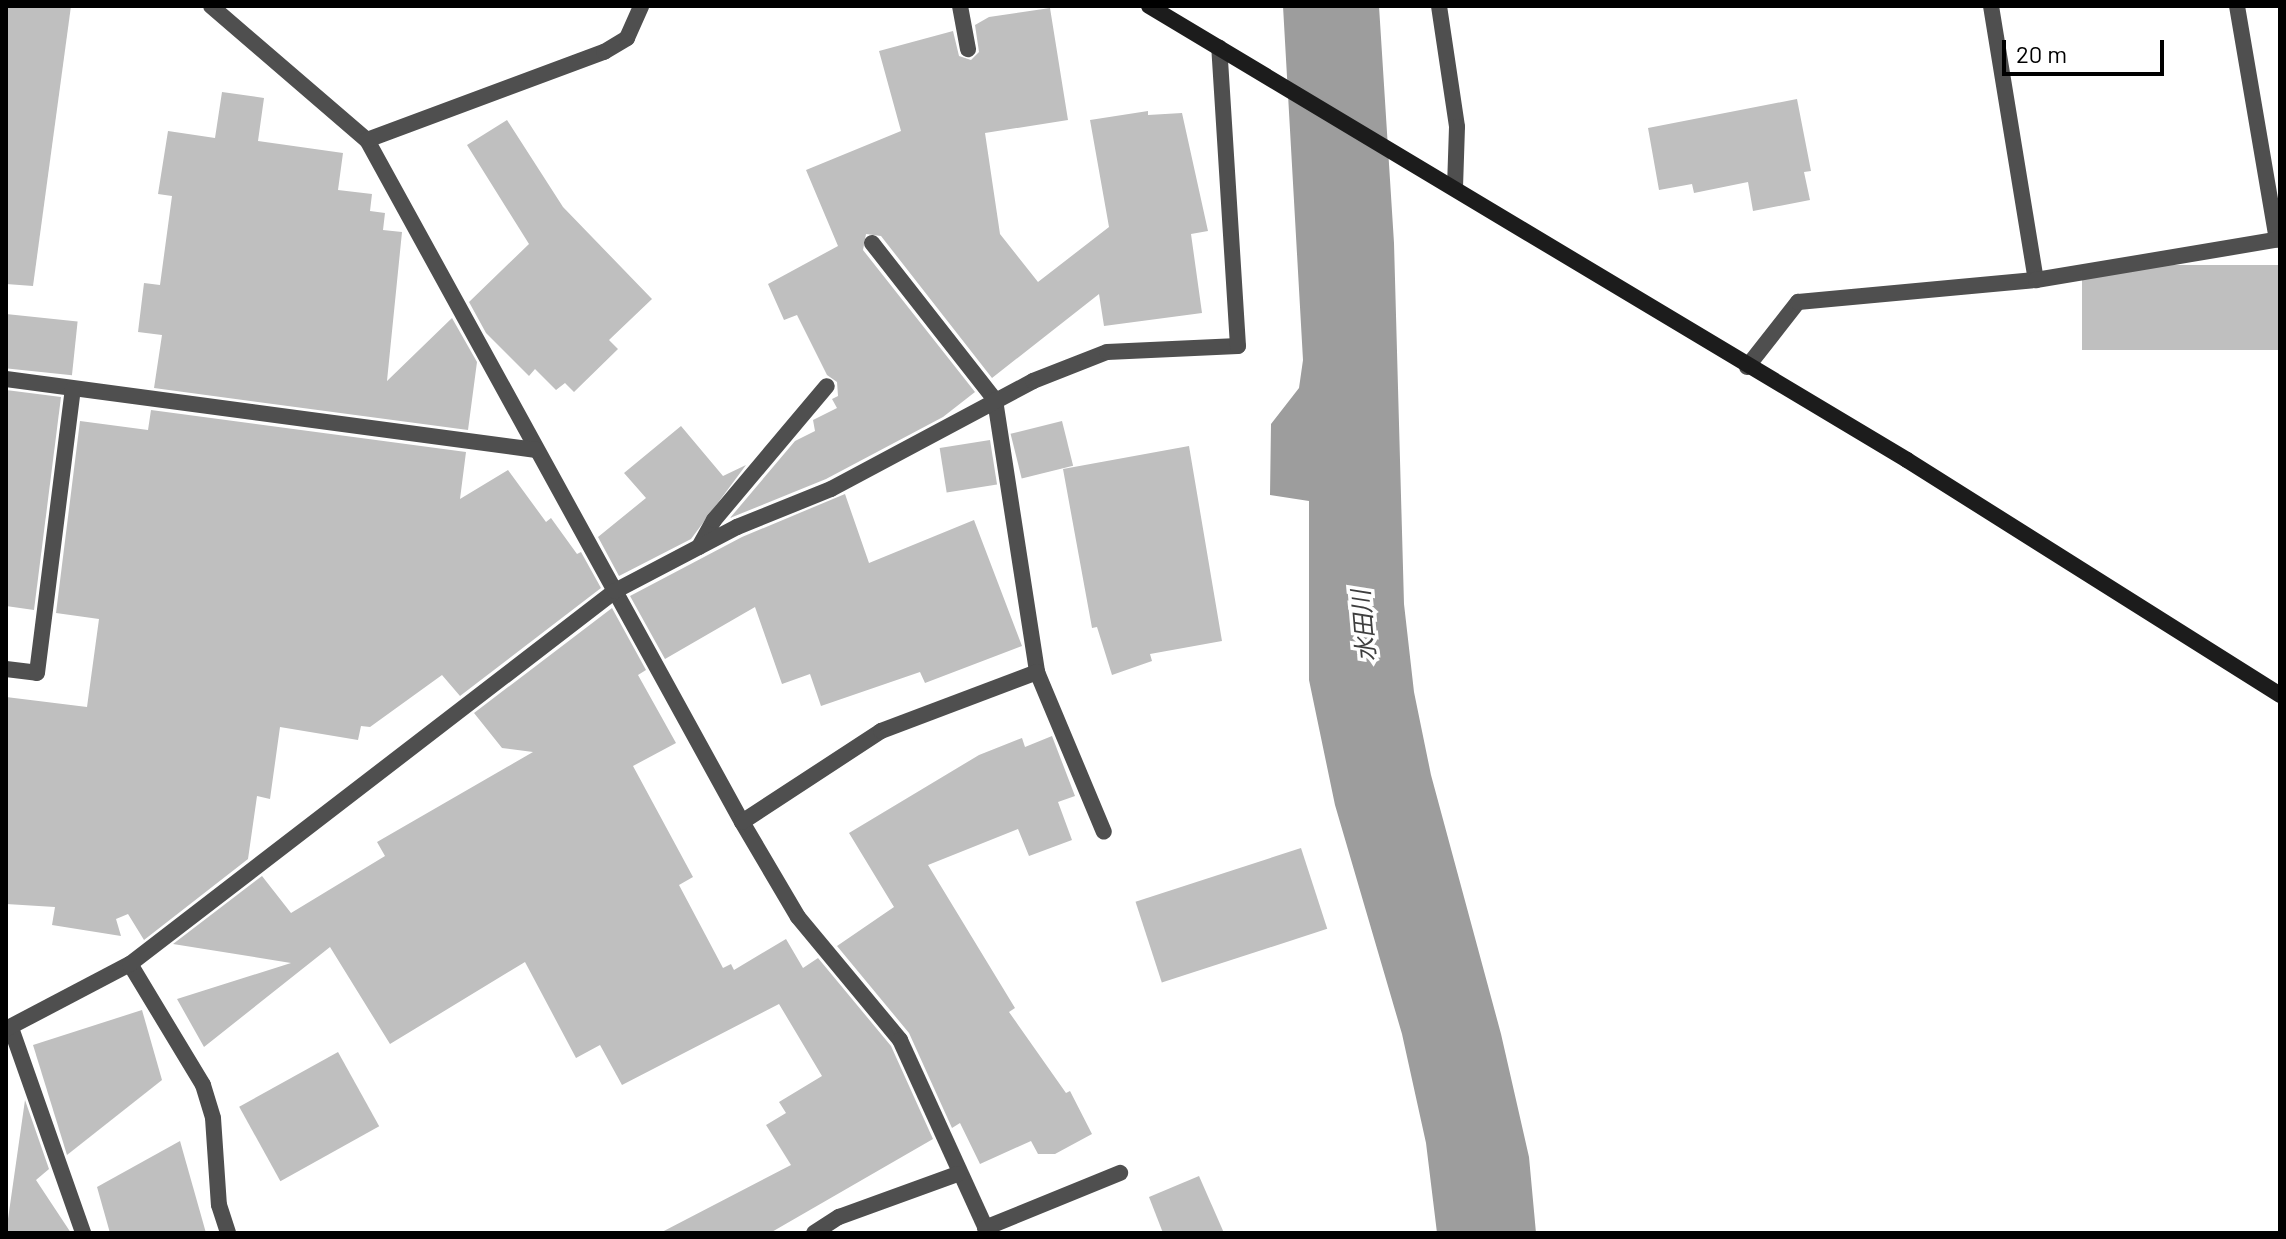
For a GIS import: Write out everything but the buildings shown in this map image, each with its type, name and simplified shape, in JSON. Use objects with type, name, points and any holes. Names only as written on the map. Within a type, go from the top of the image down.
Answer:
[{"type":"street","points":[[211,6],[367,140],[742,822],[798,917],[900,1040],[957,1174],[986,1230],[1120,1173]]},
{"type":"street","points":[[367,140],[604,52],[627,38],[641,6]]},
{"type":"street","points":[[960,6],[968,49]]},
{"type":"street","points":[[1149,6],[1455,186],[1747,367],[1907,460],[2280,695]]},
{"type":"street","points":[[1439,6],[1457,127],[1455,186]]},
{"type":"street","points":[[1991,6],[2036,280]]},
{"type":"street","points":[[1747,367],[1798,302],[2036,280],[2278,240],[2237,6]]},
{"type":"street","points":[[83,1233],[9,1028],[130,964],[615,591],[699,547],[831,489],[995,400],[1107,352],[1238,346],[1219,48]]},
{"type":"street","points":[[872,243],[995,400],[1037,672],[1104,832]]},
{"type":"street","points":[[6,379],[536,450]]},
{"type":"street","points":[[699,547],[714,520],[827,386]]},
{"type":"street","points":[[6,669],[37,673],[73,389]]},
{"type":"street","points":[[742,822],[881,731],[1037,672]]},
{"type":"street","points":[[130,964],[203,1085],[213,1118],[219,1205],[228,1233]]},
{"type":"street","points":[[814,1233],[839,1217],[957,1174]]},
{"type":"water","name":"水田川","points":[[1283,6],[1379,6],[1394,243],[1404,604],[1414,692],[1431,775],[1501,1034],[1529,1157],[1536,1233],[1437,1233],[1426,1143],[1402,1034],[1335,805],[1309,680],[1309,501],[1270,495],[1271,424],[1299,388],[1303,360]]}]
